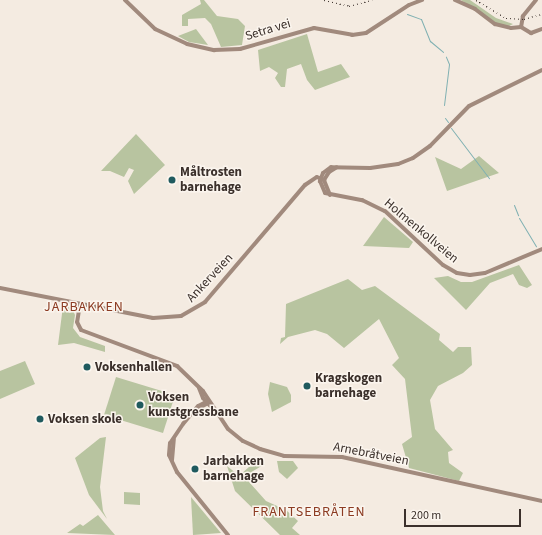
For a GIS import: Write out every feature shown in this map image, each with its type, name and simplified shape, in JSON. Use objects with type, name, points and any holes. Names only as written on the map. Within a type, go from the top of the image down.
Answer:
[{"type":"street","name":"Setra vei","points":[[125,0],[155,29],[187,44],[214,50],[240,49],[314,28],[352,35],[366,33],[409,4],[422,0]]},
{"type":"street","points":[[455,0],[475,9],[495,24],[511,28],[521,27],[531,33],[542,29]]},
{"type":"street","points":[[521,27],[523,16],[536,0]]},
{"type":"street","points":[[322,179],[328,168],[376,167],[413,158],[430,146],[469,106],[542,70]]},
{"type":"street","name":"Ankerveien","points":[[0,288],[160,319],[175,318],[193,311],[205,302],[309,182],[322,179]]},
{"type":"street","name":"Holmenkollveien","points":[[322,179],[330,196],[358,199],[380,208],[404,227],[443,265],[457,273],[470,275],[485,273],[542,249]]},
{"type":"street","name":"Arnebråtveien","points":[[80,304],[77,322],[82,332],[171,362],[190,377],[199,388],[207,402],[234,434],[268,453],[284,456],[342,457],[542,501]]},
{"type":"street","points":[[207,402],[195,410],[174,439],[172,460],[177,472],[228,535]]},
{"type":"green space","points":[[200,0],[204,0],[217,16],[238,19],[245,26],[242,45],[221,47],[211,24],[205,18],[188,19],[188,26],[182,26],[182,15],[201,4]]},
{"type":"green space","points":[[461,0],[470,0],[496,18],[513,24],[507,27],[495,23]]},
{"type":"green space","points":[[196,29],[208,45],[189,42],[178,36]]},
{"type":"green space","points":[[307,34],[318,72],[341,64],[350,77],[315,90],[307,80],[301,64],[287,69],[285,87],[281,87],[275,78],[278,73],[269,67],[260,71],[258,50]]},
{"type":"green space","points":[[136,134],[165,165],[134,194],[128,181],[134,170],[129,168],[124,177],[110,171],[101,171]]},
{"type":"green space","points":[[479,156],[499,173],[447,191],[435,157],[461,169]]},
{"type":"green space","points":[[384,217],[413,242],[409,248],[363,246]]},
{"type":"green space","points":[[519,265],[532,285],[527,288],[519,285],[513,274],[490,283],[466,310],[434,278],[448,276],[461,282],[472,282]]},
{"type":"green space","points":[[348,279],[362,290],[375,286],[440,334],[439,340],[453,352],[458,347],[471,347],[472,365],[463,373],[438,386],[430,400],[435,429],[453,450],[448,452],[449,463],[463,473],[459,481],[409,468],[402,444],[412,437],[405,379],[392,365],[399,358],[379,319],[344,348],[327,334],[315,330],[288,337],[280,344],[281,338],[285,337],[286,304]]},
{"type":"green space","points":[[63,306],[72,308],[75,315],[73,328],[80,337],[105,346],[105,352],[74,343],[58,345]]},
{"type":"green space","points":[[25,361],[35,384],[0,399],[0,371]]},
{"type":"green space","name":"Voksen kunstgressbane","points":[[116,377],[175,395],[163,433],[104,415]]},
{"type":"green space","points":[[270,382],[287,387],[291,395],[291,402],[272,412],[268,394]]},
{"type":"green space","points":[[106,437],[100,487],[103,511],[107,519],[89,495],[75,458],[100,438]]},
{"type":"green space","points":[[277,461],[293,461],[298,468],[287,479],[279,472]]},
{"type":"green space","points":[[258,463],[265,464],[248,474],[249,482],[266,501],[286,510],[298,521],[292,528],[300,535],[280,535],[235,491],[227,466],[237,474],[241,474],[249,467]]},
{"type":"green space","points":[[124,492],[140,493],[140,505],[124,504]]},
{"type":"green space","points":[[191,497],[221,533],[193,535]]},
{"type":"green space","points":[[98,515],[115,535],[67,533],[80,524],[83,526]]},
{"type":"waterway","points":[[407,14],[421,19],[430,41],[443,52]]},
{"type":"waterway","points":[[444,105],[449,64],[446,57]]},
{"type":"waterway","points":[[445,118],[448,122]]},
{"type":"waterway","points":[[451,128],[489,178]]},
{"type":"waterway","points":[[514,205],[518,215]]},
{"type":"waterway","points":[[519,218],[536,246]]},
{"type":"railway","points":[[324,0],[349,6],[372,0]]},
{"type":"railway","points":[[476,0],[506,18],[524,19],[542,14]]},
{"type":"place","name":"Måltrosten barnehage","points":[[172,180]]},
{"type":"place","name":"Voksenhallen","points":[[87,367]]},
{"type":"place","name":"Kragskogen barnehage","points":[[307,386]]},
{"type":"place","name":"Voksen kunstgressbane","points":[[140,405]]},
{"type":"place","name":"Voksen skole","points":[[40,419]]},
{"type":"place","name":"Jarbakken barnehage","points":[[195,469]]},
{"type":"district","name":"JARBAKKEN","points":[[84,307]]},
{"type":"district","name":"FRANTSEBRÅTEN","points":[[309,512]]}]
